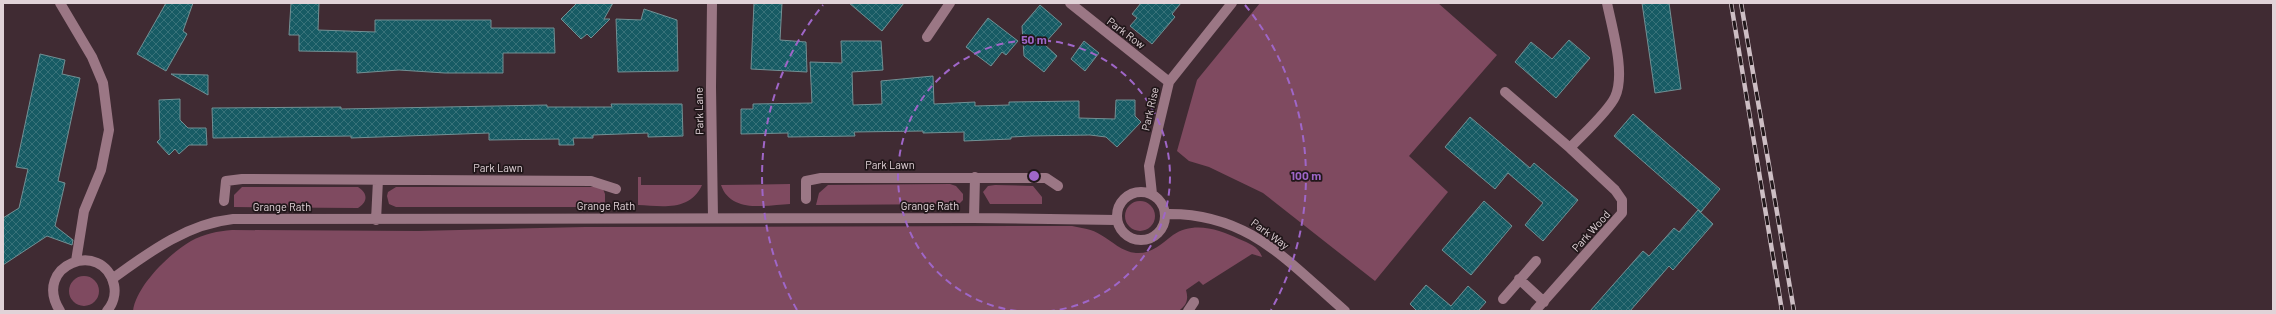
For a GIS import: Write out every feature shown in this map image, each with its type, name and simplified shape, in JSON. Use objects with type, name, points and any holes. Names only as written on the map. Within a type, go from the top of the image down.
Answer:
[{"type":"street","points":[[60,3],[92,57],[103,83],[109,130],[101,170],[84,211],[76,261]]},
{"type":"street","name":"Park Lane","points":[[712,3],[711,87],[713,218]]},
{"type":"street","points":[[927,37],[950,3]]},
{"type":"street","name":"Park Row","points":[[1070,3],[1169,82]]},
{"type":"street","name":"Park Rise","points":[[1152,194],[1149,166],[1169,82],[1232,3]]},
{"type":"street","points":[[1570,148],[1614,99],[1619,88],[1619,74],[1607,3]]},
{"type":"street","name":"Park Wood","points":[[1505,92],[1570,148],[1615,190],[1622,200],[1622,213],[1535,311]]},
{"type":"street","points":[[974,218],[975,177]]},
{"type":"street","name":"Park Lawn","points":[[806,199],[806,181],[821,178],[1046,178],[1058,186]]},
{"type":"street","name":"Park Lawn","points":[[224,201],[226,181],[242,179],[591,180],[616,189]]},
{"type":"street","points":[[376,220],[378,180]]},
{"type":"street","points":[[1137,192],[1152,194],[1159,199],[1165,214],[1161,230],[1148,240],[1139,241],[1124,235],[1116,220],[1119,205],[1129,194],[1137,192]]},
{"type":"street","name":"Park Way","points":[[1165,214],[1197,216],[1233,225],[1250,232],[1265,242],[1345,311]]},
{"type":"street","name":"Grange Rath","points":[[112,280],[143,257],[181,234],[222,220],[974,218],[1116,220]]},
{"type":"street","points":[[60,311],[54,302],[52,292],[54,282],[62,269],[76,261],[84,260],[101,265],[112,280],[114,299],[109,310]]},
{"type":"street","points":[[1503,298],[1536,261]]},
{"type":"street","points":[[1519,279],[1544,302]]},
{"type":"shaded area","points":[[1260,3],[1438,3],[1497,55],[1409,156],[1448,192],[1375,281],[1263,193],[1209,167],[1189,161],[1177,151],[1197,80]]},
{"type":"shaded area","points":[[638,177],[641,177],[641,185],[702,185],[697,194],[690,200],[674,206],[638,205]]},
{"type":"shaded area","points":[[790,184],[790,204],[761,206],[741,204],[733,200],[726,194],[721,185]]},
{"type":"shaded area","points":[[950,184],[956,186],[963,194],[963,200],[959,204],[816,205],[819,193],[828,185]]},
{"type":"shaded area","points":[[988,186],[1033,186],[1042,197],[1042,204],[990,204],[983,192]]},
{"type":"shaded area","points":[[242,187],[358,187],[364,192],[366,198],[364,203],[358,208],[234,207],[234,195]]},
{"type":"shaded area","points":[[396,187],[599,187],[603,189],[605,194],[605,207],[396,207],[389,204],[387,196],[388,192]]},
{"type":"shaded area","points":[[1140,201],[1150,206],[1155,216],[1150,226],[1140,231],[1130,226],[1125,216],[1130,206]]},
{"type":"shaded area","points":[[1072,226],[1094,231],[1126,251],[1136,253],[1152,250],[1173,235],[1189,228],[1206,228],[1223,232],[1250,244],[1259,251],[1262,257],[1252,254],[1203,285],[1199,281],[1186,290],[1186,302],[1178,311],[133,311],[135,301],[147,281],[174,253],[201,236],[227,230],[418,231],[585,227]]},
{"type":"shaded area","points":[[84,276],[95,280],[99,291],[95,302],[84,306],[73,302],[69,291],[73,280]]},
{"type":"building","points":[[166,3],[193,3],[183,31],[187,34],[166,71],[137,54]]},
{"type":"building","points":[[291,3],[319,3],[318,30],[375,32],[375,20],[491,20],[491,28],[554,28],[555,53],[503,53],[503,73],[445,73],[399,70],[357,73],[357,52],[299,51],[299,35],[289,35]]},
{"type":"building","points":[[577,3],[613,3],[604,19],[610,19],[591,38],[587,34],[581,39],[561,19]]},
{"type":"building","points":[[754,3],[782,3],[780,40],[806,42],[807,72],[751,69]]},
{"type":"building","points":[[849,3],[904,3],[882,31]]},
{"type":"building","points":[[1141,3],[1181,3],[1172,14],[1175,17],[1152,44],[1130,26],[1137,18],[1132,14]]},
{"type":"building","points":[[1642,3],[1669,3],[1681,89],[1655,93]]},
{"type":"building","points":[[1040,5],[1062,24],[1044,44],[1057,56],[1044,72],[1024,56],[1022,26]]},
{"type":"building","points":[[644,9],[677,20],[678,71],[618,72],[616,19],[641,20]]},
{"type":"building","points":[[988,18],[1018,41],[1006,55],[1002,52],[991,66],[966,47]]},
{"type":"building","points":[[1569,40],[1590,58],[1556,98],[1515,62],[1531,42],[1552,59]]},
{"type":"building","points":[[841,41],[881,41],[883,70],[852,72],[853,105],[882,104],[881,81],[933,76],[934,104],[975,102],[975,106],[1009,105],[1009,102],[1079,101],[1079,118],[1115,119],[1116,100],[1135,100],[1135,116],[1141,122],[1117,147],[1106,137],[1090,135],[1031,136],[1011,137],[1011,139],[964,141],[964,132],[854,132],[855,136],[788,137],[788,133],[741,134],[741,109],[753,109],[753,104],[812,103],[810,62],[842,63]]},
{"type":"building","points":[[1084,41],[1099,53],[1085,71],[1071,59]]},
{"type":"building","points":[[40,54],[65,60],[62,74],[80,78],[58,181],[65,183],[55,226],[73,240],[72,245],[47,236],[3,265],[3,218],[19,208],[28,169],[16,167]]},
{"type":"building","points":[[171,74],[208,75],[208,95]]},
{"type":"building","points":[[180,99],[180,120],[188,128],[206,128],[207,145],[189,145],[179,154],[175,149],[169,155],[157,142],[160,139],[159,100]]},
{"type":"building","points":[[611,104],[682,104],[683,136],[648,137],[648,133],[593,135],[593,138],[573,138],[574,145],[559,145],[559,139],[489,140],[489,133],[351,138],[351,136],[213,138],[212,108],[341,107],[341,109],[547,105],[547,107],[612,107]]},
{"type":"building","points":[[1633,114],[1720,189],[1701,212],[1614,136]]},
{"type":"building","points":[[1470,117],[1530,168],[1534,163],[1578,200],[1543,241],[1525,225],[1543,203],[1508,173],[1495,189],[1445,147]]},
{"type":"building","points":[[1484,201],[1512,226],[1471,275],[1442,250]]},
{"type":"building","points":[[1698,210],[1713,224],[1673,270],[1669,266],[1630,311],[1590,311],[1643,251],[1649,256],[1674,228],[1679,232]]},
{"type":"building","points":[[1426,285],[1451,306],[1468,286],[1486,302],[1478,311],[1417,311],[1410,304]]},
{"type":"railway","points":[[1731,3],[1782,311]]},
{"type":"railway","points":[[1741,3],[1794,311]]}]
